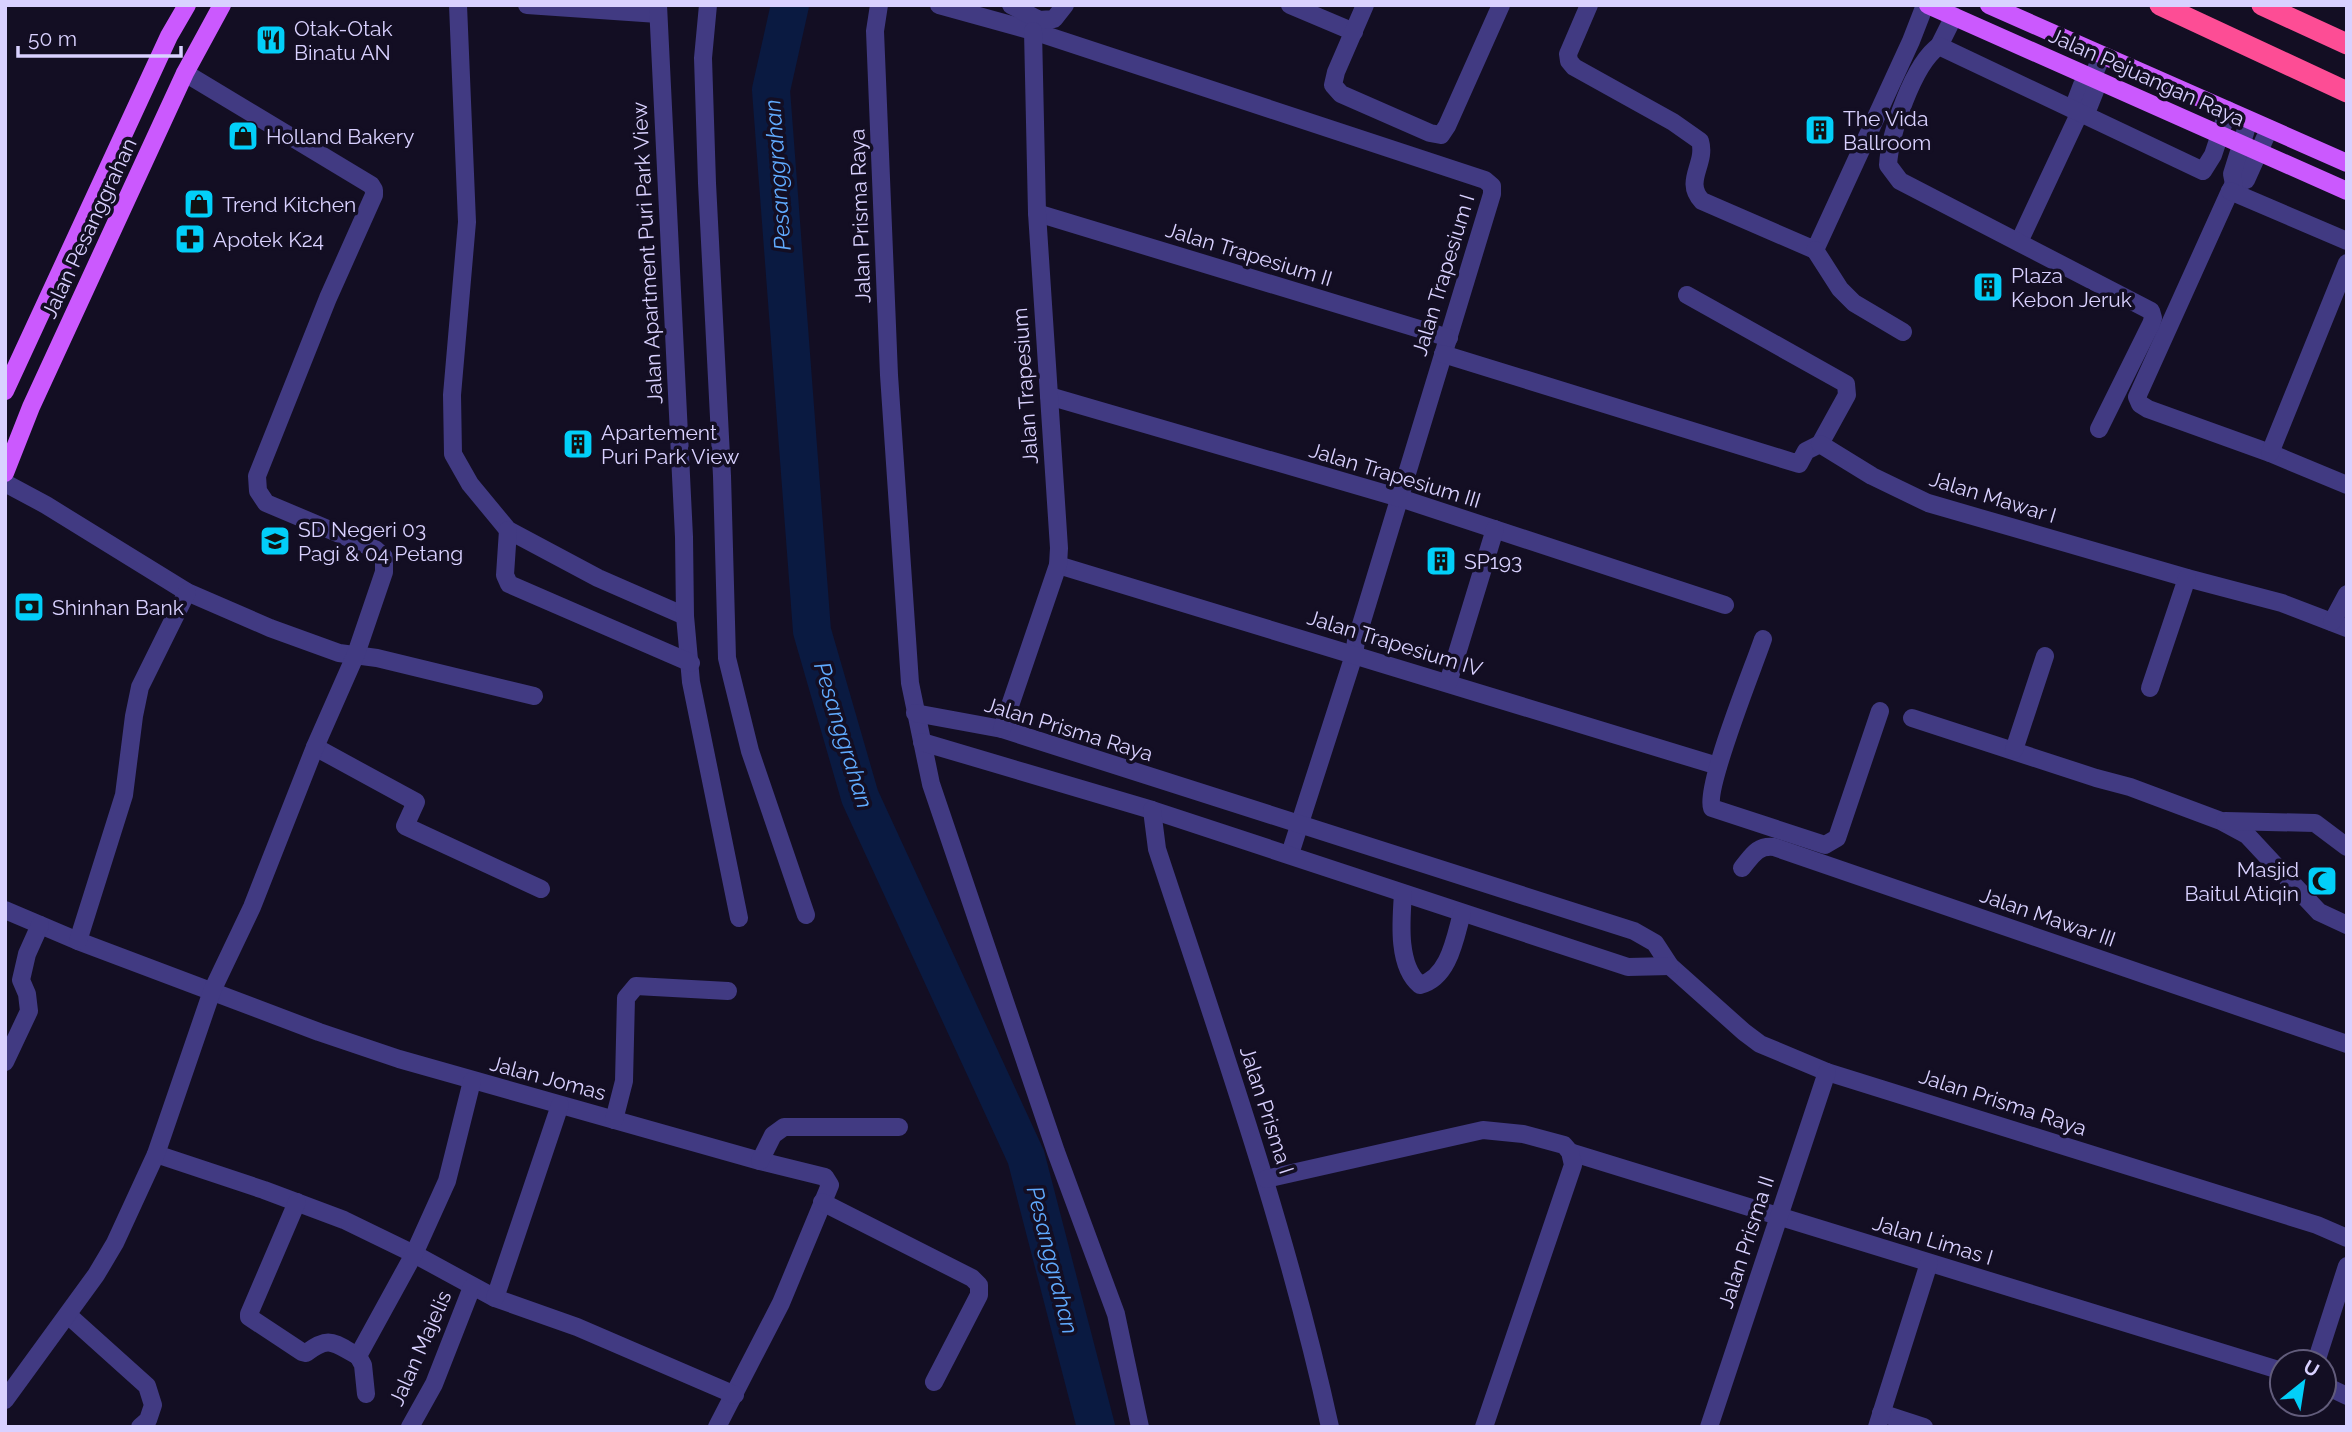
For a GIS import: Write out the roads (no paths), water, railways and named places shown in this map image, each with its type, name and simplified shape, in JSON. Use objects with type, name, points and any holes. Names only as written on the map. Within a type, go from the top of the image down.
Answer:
[{"type":"highway","points":[[2160,5],[2347,92]]},
{"type":"highway","points":[[2262,5],[2347,44]]},
{"type":"main road","name":"Jalan Pesanggrahan","points":[[5,391],[169,36],[187,5]]},
{"type":"main road","name":"Jalan Pesanggrahan","points":[[5,473],[31,407],[185,73],[222,5]]},
{"type":"main road","name":"Jalan Pejuangan Raya","points":[[1927,5],[2347,191]]},
{"type":"main road","name":"Jalan Pejuangan Raya","points":[[1989,5],[2347,163]]},
{"type":"main road","points":[[115,155],[141,169]]},
{"type":"main road","points":[[101,182],[129,196]]},
{"type":"street","points":[[458,5],[467,222],[452,394],[453,454],[470,484],[508,530],[598,578],[685,616]]},
{"type":"street","name":"Jalan Apartment Puri Park View","points":[[527,5],[658,10],[684,537],[685,616],[691,682],[739,918]]},
{"type":"street","points":[[708,5],[703,58],[722,476],[727,658],[751,751],[806,915]]},
{"type":"street","name":"Jalan Prisma Raya","points":[[878,5],[875,31],[889,375],[909,670],[915,713],[1002,729],[1634,932],[1655,943],[1670,966],[1760,1044],[1827,1072],[2317,1225],[2347,1238]]},
{"type":"street","name":"Jalan Trapesium I","points":[[939,5],[1033,31],[1485,180],[1492,186],[1492,194],[1354,654],[1290,854]]},
{"type":"street","points":[[1011,5],[1039,20],[1059,12]]},
{"type":"street","points":[[1290,5],[1354,32]]},
{"type":"street","points":[[1365,5],[1333,85],[1341,94],[1430,133],[1441,135],[1501,5]]},
{"type":"street","points":[[1589,5],[1569,54],[1569,61],[1574,67],[1673,122],[1700,141],[1702,153],[1694,183],[1695,193],[1702,201],[1815,250],[1840,289],[1854,303],[1903,332]]},
{"type":"street","points":[[1815,250],[1927,5]]},
{"type":"street","points":[[1954,16],[1940,46],[1932,52],[1915,79],[1890,145],[1888,165],[1900,181],[2151,311],[2151,324],[2099,429]]},
{"type":"street","name":"Jalan Trapesium","points":[[1002,729],[1058,565],[1059,548],[1037,213],[1033,31]]},
{"type":"street","points":[[1940,46],[2203,171],[2213,155],[2228,110]]},
{"type":"street","points":[[2079,114],[2074,106],[2082,85],[2092,79],[2102,55]]},
{"type":"street","points":[[5,1400],[96,1275],[115,1243],[156,1154],[212,990],[252,906],[315,747],[356,654],[384,572],[384,557],[364,544],[266,503],[258,491],[257,476],[374,190],[185,73]]},
{"type":"street","points":[[2019,242],[2079,114]]},
{"type":"street","points":[[2249,120],[2232,174],[2232,188],[2137,397],[2140,404],[2148,409],[2270,453],[2347,485]]},
{"type":"street","points":[[2232,188],[2246,180],[2269,129]]},
{"type":"street","points":[[2232,188],[2347,241]]},
{"type":"street","name":"Jalan Trapesium II","points":[[1037,213],[1446,346]]},
{"type":"street","points":[[2270,453],[2347,263]]},
{"type":"street","points":[[1446,346],[1799,464],[1806,451],[1820,444],[1847,395],[1846,384],[1687,295]]},
{"type":"street","name":"Jalan Trapesium III","points":[[1049,396],[1400,498],[1725,605]]},
{"type":"street","name":"Jalan Mawar I","points":[[1820,444],[1872,476],[1928,503],[2282,603],[2339,625]]},
{"type":"street","points":[[5,483],[46,505],[187,592],[270,628],[339,653],[356,654],[534,696]]},
{"type":"street","points":[[508,530],[505,575],[509,584],[691,663]]},
{"type":"street","points":[[1448,683],[1495,530]]},
{"type":"street","name":"Jalan Trapesium IV","points":[[1058,565],[1718,766]]},
{"type":"street","points":[[2150,688],[2187,578]]},
{"type":"street","points":[[78,941],[124,795],[134,716],[141,687],[187,592]]},
{"type":"street","points":[[2339,625],[2347,594]]},
{"type":"street","points":[[1763,639],[1718,766],[1709,801],[1712,808],[1825,845],[1837,838],[1880,711]]},
{"type":"street","points":[[2014,750],[2045,656]]},
{"type":"street","points":[[915,713],[931,784],[1056,1152],[1116,1314],[1140,1427]]},
{"type":"street","points":[[1912,718],[2130,787],[2221,821],[2247,835],[2319,912],[2347,925]]},
{"type":"street","points":[[922,742],[1152,810],[1628,967],[1670,966]]},
{"type":"street","points":[[315,747],[416,802],[405,826],[541,889]]},
{"type":"street","name":"Jalan Prisma I","points":[[1152,810],[1157,849],[1266,1178],[1316,1362],[1330,1427]]},
{"type":"street","points":[[2221,821],[2315,823],[2347,847]]},
{"type":"street","name":"Jalan Mawar III","points":[[1742,868],[1755,852],[1765,846],[1774,847],[2347,1044]]},
{"type":"street","points":[[1403,894],[1401,919],[1405,960],[1414,980],[1420,985],[1429,983],[1439,974],[1451,953],[1462,913]]},
{"type":"street","name":"Jalan Jomas","points":[[5,911],[319,1032],[472,1081],[825,1177],[830,1185],[781,1303],[718,1427]]},
{"type":"street","points":[[5,1062],[29,1011],[27,994],[21,981],[27,954],[40,925]]},
{"type":"street","points":[[614,1120],[624,1081],[626,998],[632,990],[636,986],[728,991]]},
{"type":"street","name":"Jalan Prisma II","points":[[1709,1427],[1827,1072]]},
{"type":"street","points":[[358,1356],[414,1254],[452,1165],[472,1081]]},
{"type":"street","points":[[495,1298],[559,1105]]},
{"type":"street","points":[[760,1161],[773,1135],[784,1127],[899,1127]]},
{"type":"street","name":"Jalan Limas I","points":[[1266,1178],[1483,1130],[1523,1134],[1564,1145],[1571,1158],[1779,1215],[2268,1367]]},
{"type":"street","points":[[156,1154],[344,1220],[495,1298],[578,1326],[735,1395]]},
{"type":"street","points":[[1484,1427],[1571,1158]]},
{"type":"street","points":[[297,1202],[249,1317],[302,1352],[306,1353],[324,1342],[331,1342],[358,1356],[363,1365],[366,1394]]},
{"type":"street","points":[[822,1202],[972,1278],[979,1285],[979,1295],[934,1382]]},
{"type":"street","points":[[1924,1427],[1879,1420],[1929,1263]]},
{"type":"street","points":[[2321,1348],[2347,1266]]},
{"type":"street","name":"Jalan Majelis","points":[[410,1427],[434,1384],[472,1287]]},
{"type":"street","points":[[68,1315],[146,1386],[153,1405],[148,1420],[141,1427]]},
{"type":"waterway","name":"Pesanggrahan","points":[[790,5],[771,90],[812,631],[860,797],[1026,1157],[1096,1427]]},
{"type":"place","name":"Otak-Otak Binatu AN","points":[[271,40]]},
{"type":"place","name":"The Vida Ballroom","points":[[1820,130]]},
{"type":"place","name":"Holland Bakery","points":[[243,136]]},
{"type":"place","name":"Trend Kitchen","points":[[199,204]]},
{"type":"place","name":"Apotek K24","points":[[190,239]]},
{"type":"place","name":"Plaza Kebon Jeruk","points":[[1988,287]]},
{"type":"place","name":"Apartement Puri Park View","points":[[578,444]]},
{"type":"place","name":"SD Negeri 03 Pagi & 04 Petang","points":[[275,541]]},
{"type":"place","name":"SP193","points":[[1441,561]]},
{"type":"place","name":"Shinhan Bank","points":[[29,607]]},
{"type":"place","name":"Masjid Baitul Atiqin","points":[[2322,881]]}]
